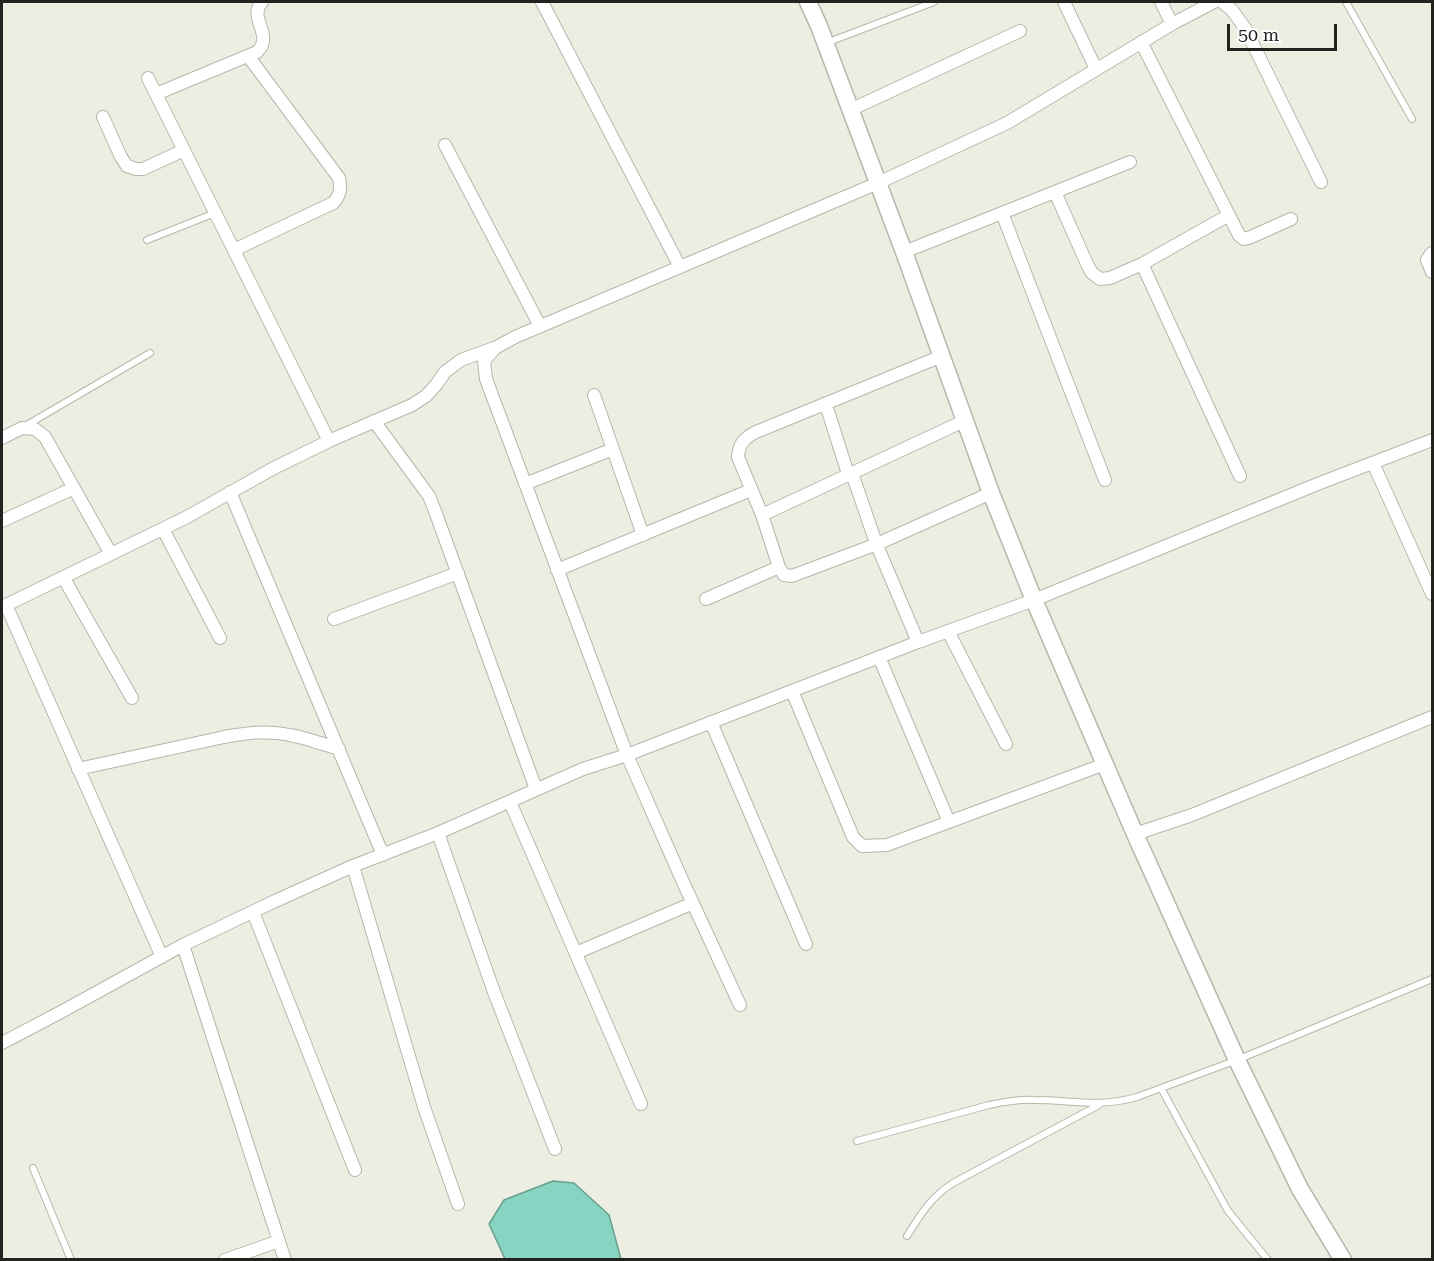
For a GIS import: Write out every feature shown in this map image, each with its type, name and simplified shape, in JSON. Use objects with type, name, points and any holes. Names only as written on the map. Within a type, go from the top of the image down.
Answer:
[{"type":"street","points":[[156,94],[262,48],[263,32],[256,13],[257,6],[262,2]]},
{"type":"street","points":[[542,2],[680,267]]},
{"type":"street","points":[[807,2],[825,43],[991,493],[1034,600],[1135,834],[1237,1060],[1300,1188],[1343,1260]]},
{"type":"street","points":[[1064,2],[1096,69]]},
{"type":"street","points":[[1161,2],[1172,24]]},
{"type":"street","points":[[162,957],[4,606],[163,529],[328,441],[412,405],[426,396],[444,372],[460,360],[495,348],[514,337],[878,183],[1007,123],[1141,42],[1214,2]]},
{"type":"street","points":[[1222,2],[1237,16],[1245,28],[1322,182]]},
{"type":"street","points":[[850,110],[1020,31]]},
{"type":"street","points":[[1141,42],[1239,235],[1244,238],[1251,237],[1291,219]]},
{"type":"street","points":[[234,250],[333,203],[339,197],[341,187],[339,178],[248,56]]},
{"type":"street","points":[[148,78],[328,441]]},
{"type":"street","points":[[104,117],[127,166],[143,169],[184,150]]},
{"type":"street","points":[[445,145],[540,326]]},
{"type":"street","points":[[904,252],[1130,162]]},
{"type":"street","points":[[1055,192],[1087,264],[1092,273],[1100,279],[1110,278],[1142,264],[1229,215]]},
{"type":"street","points":[[1002,213],[1105,480]]},
{"type":"street","points":[[1432,253],[1427,260],[1432,272]]},
{"type":"street","points":[[1142,264],[1240,477]]},
{"type":"street","points":[[495,348],[484,361],[486,380],[627,755],[740,1005]]},
{"type":"street","points":[[942,356],[756,432],[742,441],[738,449],[738,457],[762,515],[778,567],[784,575],[792,576],[877,544],[991,493]]},
{"type":"street","points":[[594,395],[643,534]]},
{"type":"street","points":[[824,404],[848,474],[854,479],[877,544],[918,642]]},
{"type":"street","points":[[762,515],[964,421]]},
{"type":"street","points":[[374,422],[429,496],[536,789]]},
{"type":"street","points":[[2,438],[22,428],[35,429],[45,437],[111,554]]},
{"type":"street","points":[[2,1043],[183,945],[353,866],[438,833],[583,770],[1034,600],[1432,440]]},
{"type":"street","points":[[525,484],[613,449]]},
{"type":"street","points":[[1373,463],[1432,594]]},
{"type":"street","points":[[2,520],[74,488]]},
{"type":"street","points":[[557,570],[751,490]]},
{"type":"street","points":[[230,492],[383,855]]},
{"type":"street","points":[[163,529],[220,638]]},
{"type":"street","points":[[706,599],[778,567]]},
{"type":"street","points":[[334,619],[458,573]]},
{"type":"street","points":[[63,577],[132,698]]},
{"type":"street","points":[[948,631],[1006,744]]},
{"type":"street","points":[[879,657],[949,822]]},
{"type":"street","points":[[792,691],[854,837],[862,846],[887,845],[1105,764]]},
{"type":"street","points":[[1135,834],[1192,815],[1432,717]]},
{"type":"street","points":[[711,722],[806,944]]},
{"type":"street","points":[[78,769],[224,737],[265,732],[289,734],[339,749]]},
{"type":"street","points":[[510,802],[641,1104]]},
{"type":"street","points":[[438,833],[494,992],[555,1149]]},
{"type":"street","points":[[353,866],[424,1107],[458,1204]]},
{"type":"street","points":[[576,953],[693,903]]},
{"type":"street","points":[[253,912],[355,1170]]},
{"type":"street","points":[[183,945],[285,1260]]},
{"type":"street","points":[[225,1260],[279,1241]]},
{"type":"lane","points":[[825,43],[934,2]]},
{"type":"lane","points":[[1346,2],[1412,119]]},
{"type":"lane","points":[[147,240],[215,213]]},
{"type":"lane","points":[[22,428],[150,353]]},
{"type":"lane","points":[[857,1141],[1006,1102],[1036,1100],[1085,1104],[1122,1101],[1237,1060],[1432,979]]},
{"type":"lane","points":[[1161,1088],[1228,1211],[1268,1260]]},
{"type":"lane","points":[[907,1236],[939,1191],[1102,1103]]},
{"type":"lane","points":[[33,1168],[71,1260]]},
{"type":"water","points":[[553,1181],[574,1183],[609,1215],[621,1259],[505,1259],[489,1224],[504,1200]]}]
